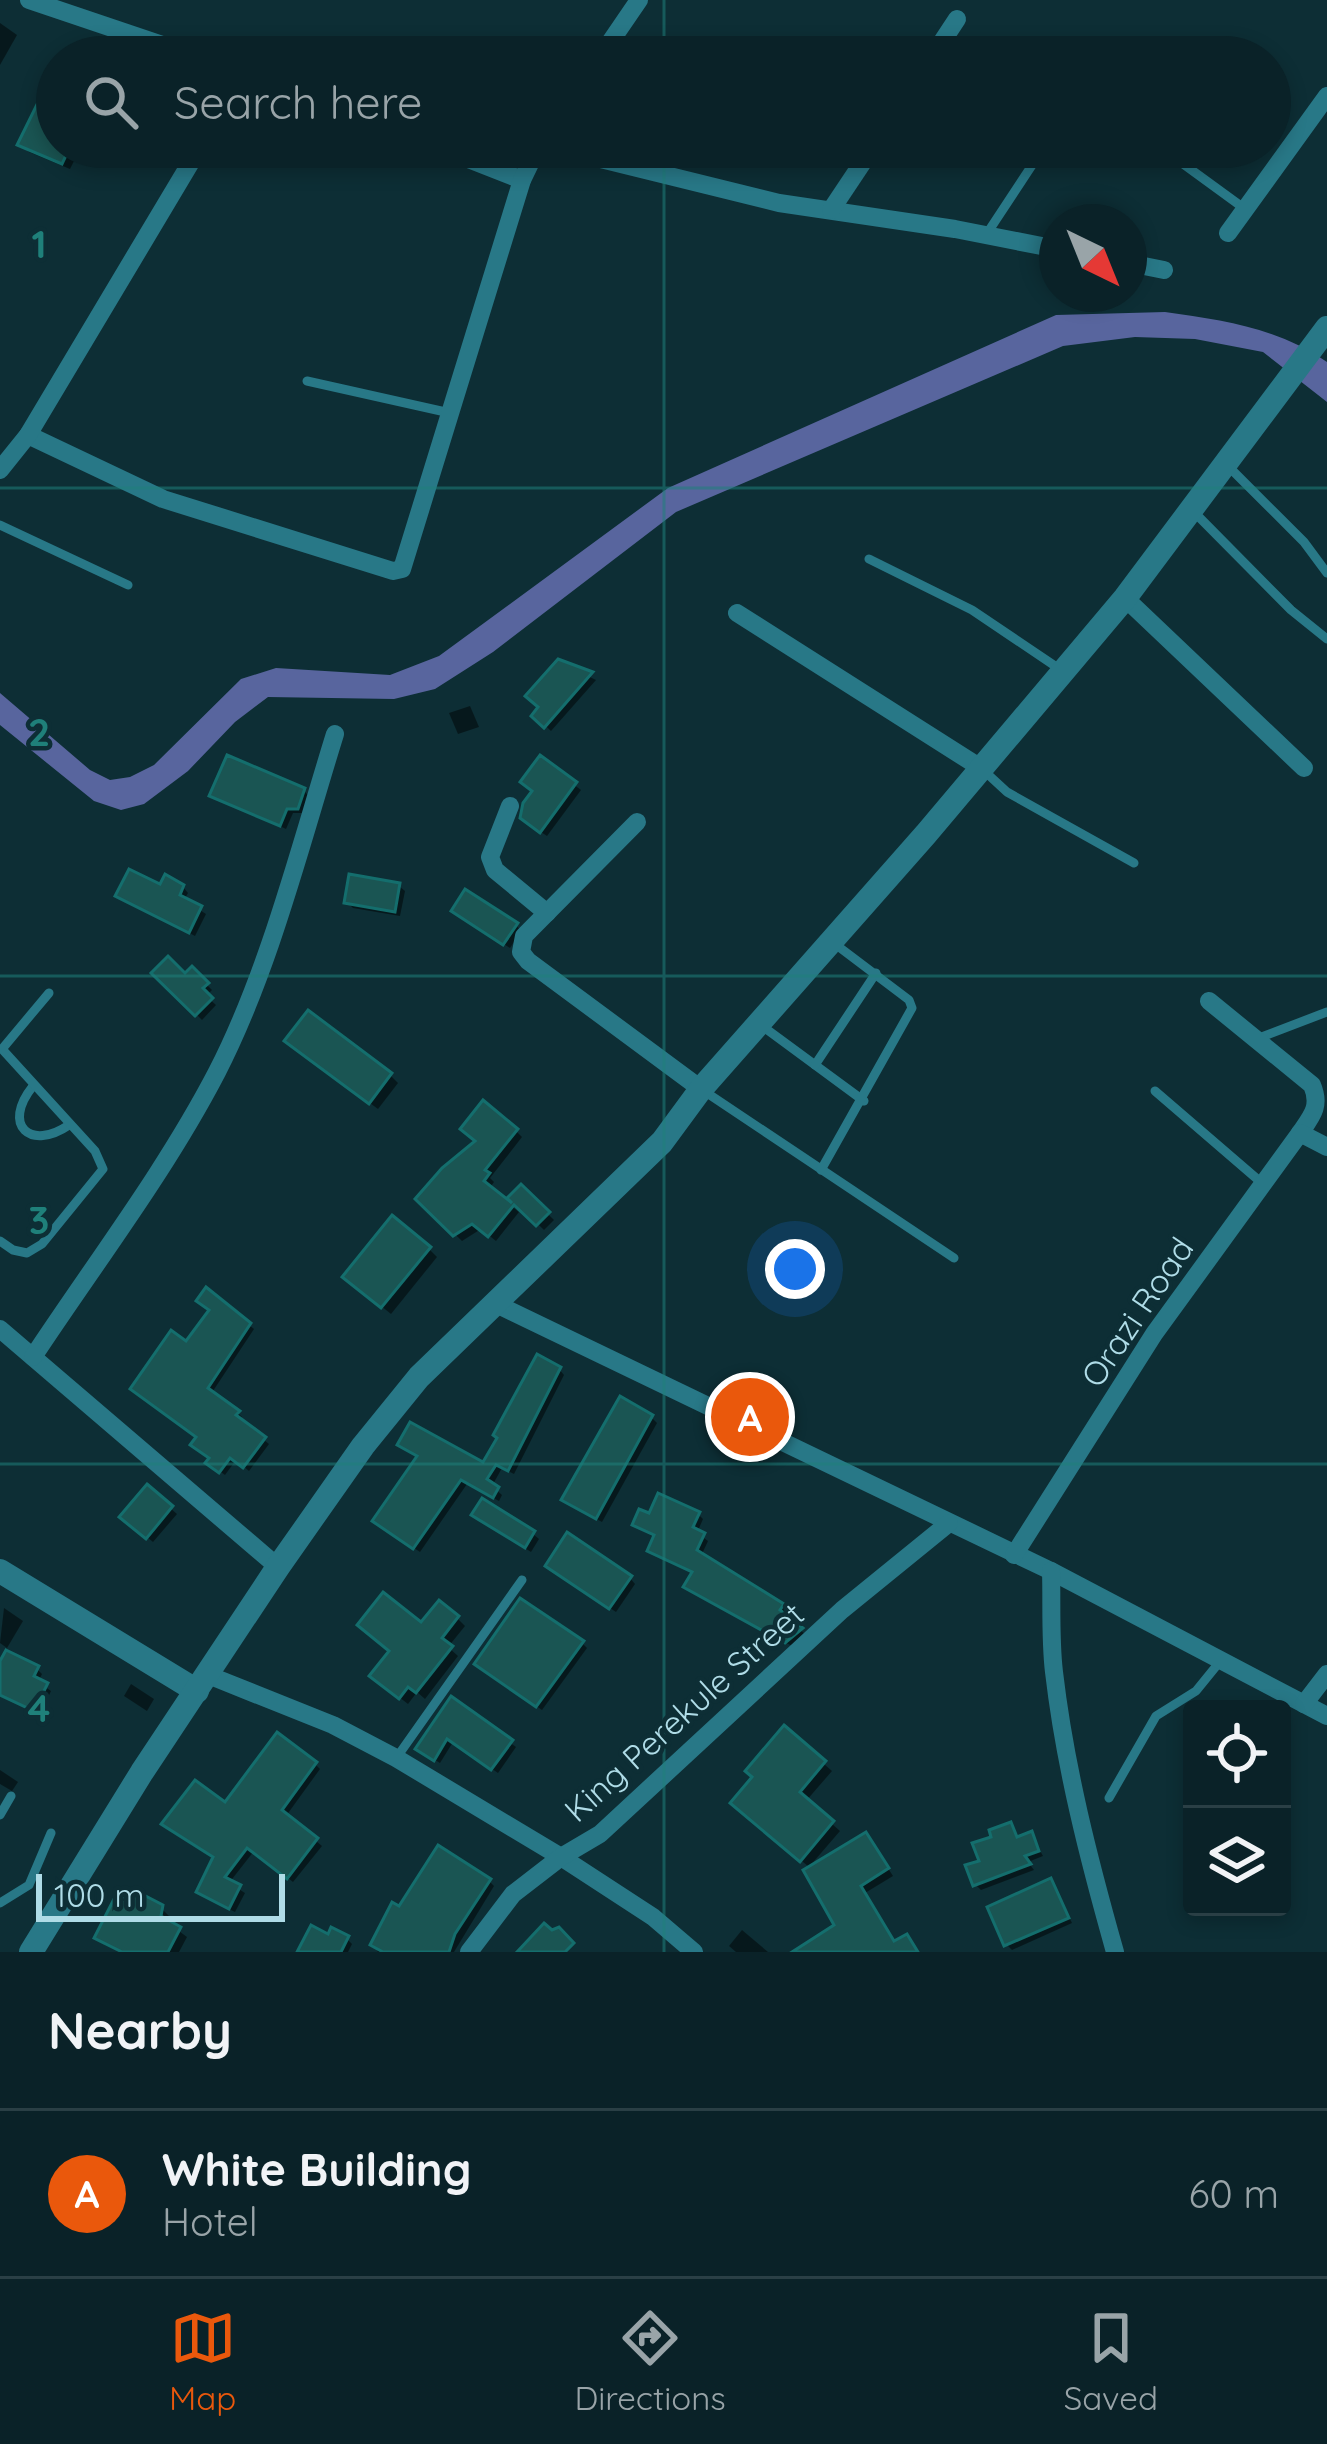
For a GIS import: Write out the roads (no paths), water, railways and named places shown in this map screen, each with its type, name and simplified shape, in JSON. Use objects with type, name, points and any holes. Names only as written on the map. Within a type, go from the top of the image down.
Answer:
[{"type":"street","points":[[29,0],[136,36]]},
{"type":"street","points":[[614,36],[639,0]]},
{"type":"street","points":[[946,36],[957,19]]},
{"type":"street","points":[[1291,146],[1327,96]]},
{"type":"street","points":[[0,470],[28,435],[187,168]]},
{"type":"street","points":[[491,168],[522,180]]},
{"type":"street","points":[[28,435],[163,499],[393,571],[402,569],[528,168]]},
{"type":"street","points":[[632,168],[831,210],[1039,245]]},
{"type":"street","points":[[831,210],[859,168]]},
{"type":"street","points":[[1228,233],[1275,168]]},
{"type":"street","points":[[1147,267],[1164,270]]},
{"type":"street","points":[[32,1952],[95,1846],[363,1446],[419,1377],[662,1142],[700,1089],[1125,598],[1320,337]]},
{"type":"street","points":[[1125,598],[1304,768]]},
{"type":"street","points":[[737,613],[981,768]]},
{"type":"street","points":[[33,1357],[181,1138],[219,1067],[272,934],[335,734]]},
{"type":"street","points":[[510,806],[490,857],[495,870],[547,913]]},
{"type":"street","points":[[637,822],[524,936],[520,952],[700,1089]]},
{"type":"street","points":[[1209,1001],[1312,1085],[1317,1098],[1314,1113],[1300,1133],[1327,1147]]},
{"type":"street","name":"Orazi Road","points":[[1014,1555],[1154,1334],[1300,1133]]},
{"type":"street","points":[[496,1304],[1051,1570],[1327,1716]]},
{"type":"street","points":[[0,1328],[278,1567]]},
{"type":"street","name":"King Perekule Street","points":[[469,1952],[513,1894],[600,1834],[842,1610],[949,1523]]},
{"type":"street","points":[[1051,1570],[1053,1669],[1086,1850],[1114,1952]]},
{"type":"street","points":[[0,1571],[203,1683],[333,1725],[396,1758],[561,1857],[653,1917],[694,1952]]},
{"type":"street","points":[[1304,1704],[1327,1674]]},
{"type":"lane","points":[[986,235],[1030,168]]},
{"type":"lane","points":[[1189,168],[1245,209]]},
{"type":"lane","points":[[307,381],[450,413]]},
{"type":"lane","points":[[1225,464],[1304,542],[1327,573]]},
{"type":"lane","points":[[1191,510],[1291,610],[1327,639]]},
{"type":"lane","points":[[0,525],[128,585]]},
{"type":"lane","points":[[868,559],[972,610],[1061,670]]},
{"type":"lane","points":[[981,768],[1007,792],[1134,863]]},
{"type":"lane","points":[[821,1170],[864,1101],[912,1008],[909,1000],[876,973],[830,941]]},
{"type":"lane","points":[[815,1064],[876,973]]},
{"type":"lane","points":[[0,1241],[27,1253],[42,1244],[104,1169],[2,1049],[49,993]]},
{"type":"lane","points":[[1256,1039],[1327,1012]]},
{"type":"lane","points":[[758,1023],[864,1101]]},
{"type":"lane","points":[[33,1086],[18,1104],[17,1117],[23,1127],[44,1137],[69,1125]]},
{"type":"lane","points":[[700,1089],[954,1258]]},
{"type":"lane","points":[[1156,1091],[1263,1184]]},
{"type":"lane","points":[[396,1758],[522,1580]]},
{"type":"lane","points":[[1108,1798],[1156,1716],[1196,1691],[1222,1659]]},
{"type":"lane","points":[[0,1815],[11,1796]]},
{"type":"lane","points":[[0,1903],[28,1885],[51,1833]]},
{"type":"water","points":[[1165,312],[1249,327],[1308,350],[1327,362],[1327,402],[1263,352],[1195,339],[1135,337],[1063,346],[676,512],[493,652],[435,689],[394,699],[268,697],[235,722],[188,771],[144,804],[121,810],[94,801],[0,725],[0,693],[90,770],[110,780],[130,777],[154,765],[241,679],[276,668],[390,675],[439,656],[668,488],[1056,315]]},
{"type":"place","name":"White Building","points":[[750,1417]]}]
